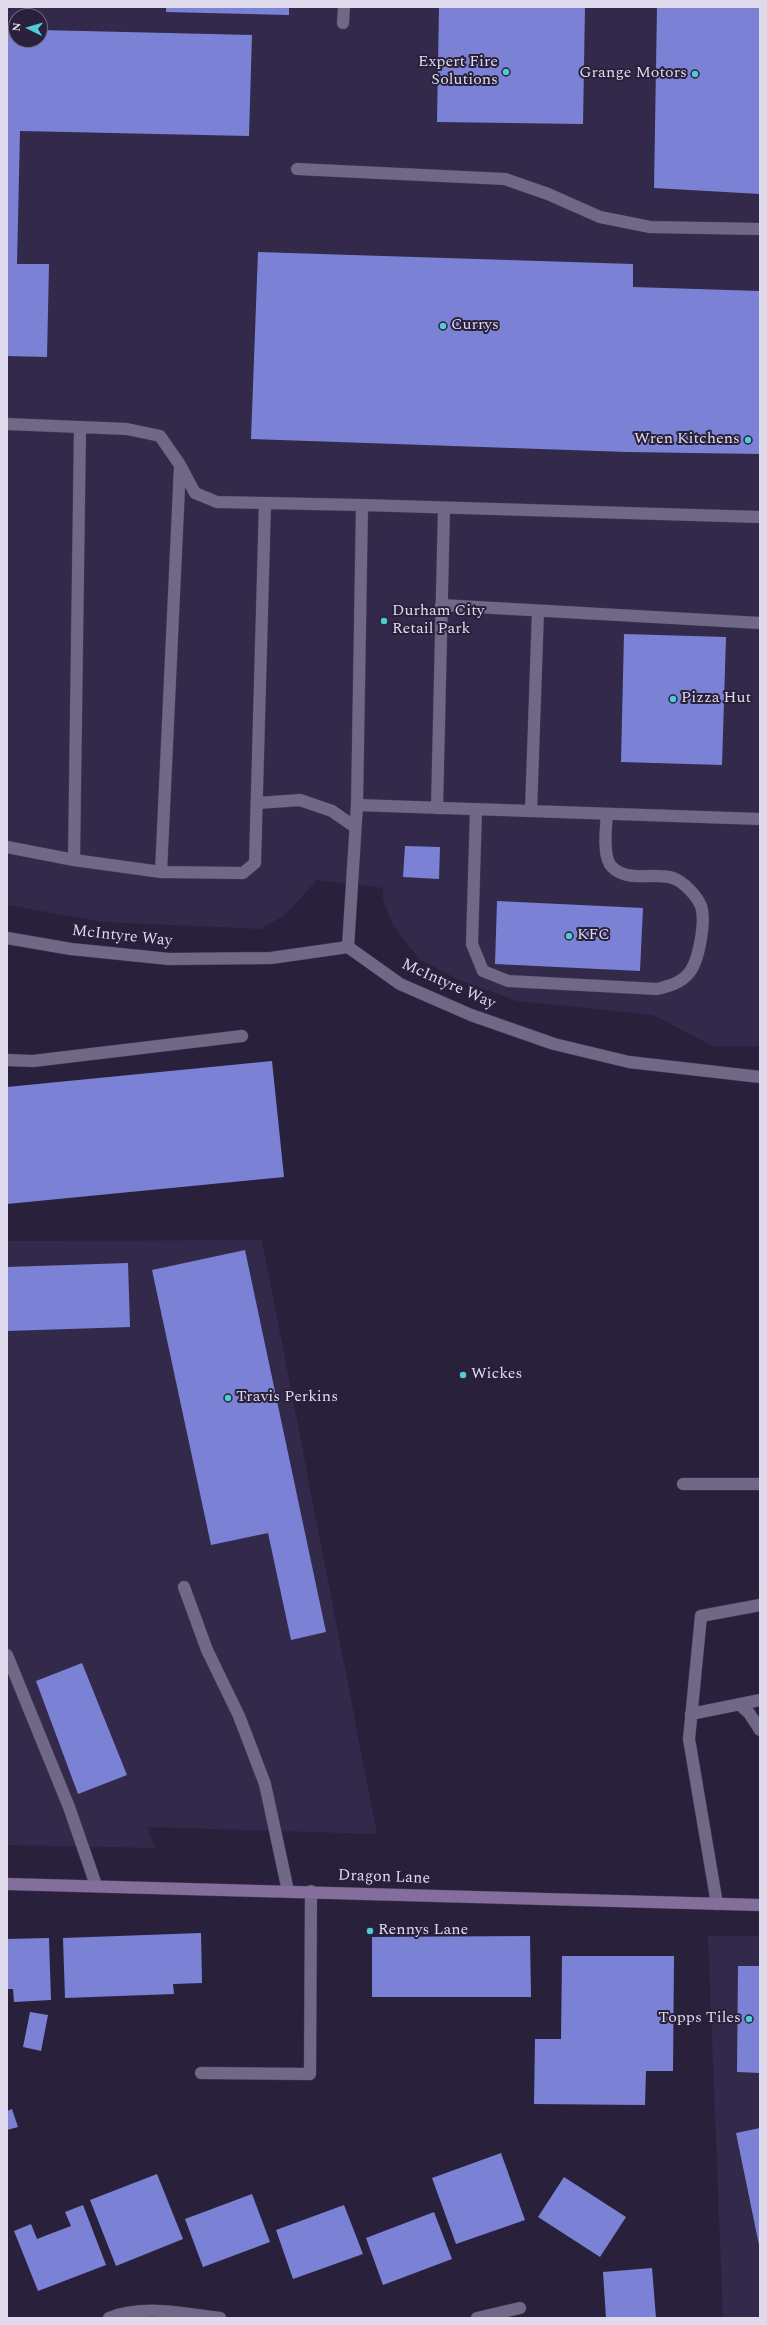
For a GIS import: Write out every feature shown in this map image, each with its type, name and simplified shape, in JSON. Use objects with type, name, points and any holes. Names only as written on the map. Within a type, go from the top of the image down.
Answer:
[{"type":"street","points":[[343,23],[344,7]]},
{"type":"street","points":[[297,169],[505,179],[548,194],[600,217],[650,227],[760,229]]},
{"type":"street","points":[[7,424],[126,429],[160,436],[180,464],[195,493],[217,502],[760,517]]},
{"type":"street","points":[[74,860],[80,427]]},
{"type":"street","points":[[161,872],[180,464]]},
{"type":"street","points":[[7,847],[74,860],[161,872],[243,873],[255,863],[258,803],[265,503]]},
{"type":"street","points":[[348,947],[357,805],[362,505]]},
{"type":"street","points":[[437,808],[444,508]]},
{"type":"street","points":[[441,605],[760,623]]},
{"type":"street","points":[[531,811],[538,611]]},
{"type":"street","points":[[258,803],[300,800],[332,811],[355,827]]},
{"type":"street","points":[[357,805],[760,819]]},
{"type":"street","points":[[476,809],[472,944],[483,971],[508,982],[657,989],[678,983],[690,973],[701,947],[701,906],[688,887],[673,878],[631,875],[618,872],[610,866],[605,847],[607,814]]},
{"type":"street","name":"McIntyre Way","points":[[7,938],[71,949],[169,959],[271,958],[348,947],[400,984],[471,1015],[554,1044],[629,1062],[760,1077]]},
{"type":"street","points":[[7,1060],[34,1061],[242,1036]]},
{"type":"street","points":[[684,1484],[760,1484]]},
{"type":"street","points":[[184,1587],[207,1650],[239,1716],[265,1784],[288,1891]]},
{"type":"street","points":[[716,1904],[689,1739],[701,1616],[760,1605]]},
{"type":"street","points":[[7,1654],[68,1806],[96,1885]]},
{"type":"street","points":[[691,1714],[760,1700]]},
{"type":"street","points":[[739,1704],[749,1713],[760,1730]]},
{"type":"street","name":"Dragon Lane","points":[[7,1884],[96,1885],[716,1904],[760,1904]]},
{"type":"street","points":[[202,2073],[310,2074],[310,1891]]},
{"type":"street","points":[[477,2318],[520,2308]]},
{"type":"street","points":[[108,2318],[121,2313],[145,2310],[220,2318]]},
{"type":"shaded area","points":[[7,7],[760,7],[760,1046],[713,1046],[653,1015],[517,1001],[457,979],[419,959],[393,925],[383,899],[383,888],[317,880],[286,914],[261,929],[103,922],[7,905]]},
{"type":"shaded area","points":[[262,1240],[377,1834],[147,1827],[155,1848],[7,1845],[7,1241]]},
{"type":"shaded area","points":[[708,1936],[760,1936],[760,2318],[723,2318]]},
{"type":"building","points":[[166,7],[289,7],[289,15],[166,12]]},
{"type":"building","points":[[439,7],[585,7],[583,124],[437,122]]},
{"type":"building","points":[[657,7],[760,7],[760,194],[654,188]]},
{"type":"building","points":[[7,29],[8,48],[48,48],[48,30],[252,35],[249,136],[20,131],[17,264],[49,264],[47,357],[7,356]]},
{"type":"building","name":"Currys","points":[[258,252],[633,264],[633,287],[760,291],[760,454],[627,452],[251,439]]},
{"type":"building","name":"Pizza Hut","points":[[624,634],[726,637],[722,765],[621,762]]},
{"type":"building","points":[[405,846],[440,847],[439,879],[403,877]]},
{"type":"building","name":"KFC","points":[[497,901],[643,908],[640,971],[495,964]]},
{"type":"building","points":[[272,1061],[284,1177],[7,1204],[7,1087]]},
{"type":"building","name":"Travis Perkins","points":[[245,1250],[326,1632],[291,1640],[268,1533],[211,1545],[152,1270]]},
{"type":"building","points":[[128,1263],[130,1327],[7,1331],[7,1267]]},
{"type":"building","points":[[82,1663],[127,1775],[78,1794],[36,1681]]},
{"type":"building","points":[[201,1933],[202,1983],[173,1984],[174,1994],[65,1998],[63,1938]]},
{"type":"building","points":[[530,1936],[531,1997],[372,1997],[372,1937]]},
{"type":"building","points":[[49,1938],[51,2000],[14,2002],[13,1989],[7,1989],[7,1939]]},
{"type":"building","points":[[562,1956],[674,1956],[673,2071],[646,2071],[645,2105],[534,2104],[535,2039],[561,2039]]},
{"type":"building","name":"Topps Tiles","points":[[738,1966],[760,1966],[760,2073],[737,2072]]},
{"type":"building","points":[[30,2012],[48,2015],[41,2051],[23,2047]]},
{"type":"building","points":[[12,2109],[18,2127],[7,2130],[7,2111]]},
{"type":"building","points":[[760,2128],[760,2245],[759,2245],[736,2133]]},
{"type":"building","points":[[501,2153],[525,2220],[456,2244],[432,2178]]},
{"type":"building","points":[[157,2174],[183,2239],[116,2266],[90,2200]]},
{"type":"building","points":[[564,2177],[626,2217],[600,2257],[538,2217]]},
{"type":"building","points":[[252,2194],[270,2242],[203,2267],[185,2219]]},
{"type":"building","points":[[83,2205],[106,2265],[38,2291],[14,2231],[31,2224],[37,2239],[71,2226],[65,2212]]},
{"type":"building","points":[[344,2205],[363,2254],[293,2279],[276,2230]]},
{"type":"building","points":[[434,2212],[452,2259],[383,2285],[366,2238]]},
{"type":"building","points":[[652,2268],[656,2318],[606,2318],[603,2272]]},
{"type":"place","name":"Expert Fire Solutions","points":[[506,72]]},
{"type":"place","name":"Grange Motors","points":[[695,74]]},
{"type":"place","name":"Currys","points":[[443,326]]},
{"type":"place","name":"Wren Kitchens","points":[[748,440]]},
{"type":"place","name":"Durham City Retail Park","points":[[384,621]]},
{"type":"place","name":"Pizza Hut","points":[[673,699]]},
{"type":"place","name":"KFC","points":[[569,936]]},
{"type":"place","name":"Wickes","points":[[463,1375]]},
{"type":"place","name":"Travis Perkins","points":[[228,1398]]},
{"type":"place","name":"Rennys Lane","points":[[370,1931]]},
{"type":"place","name":"Topps Tiles","points":[[749,2019]]}]
